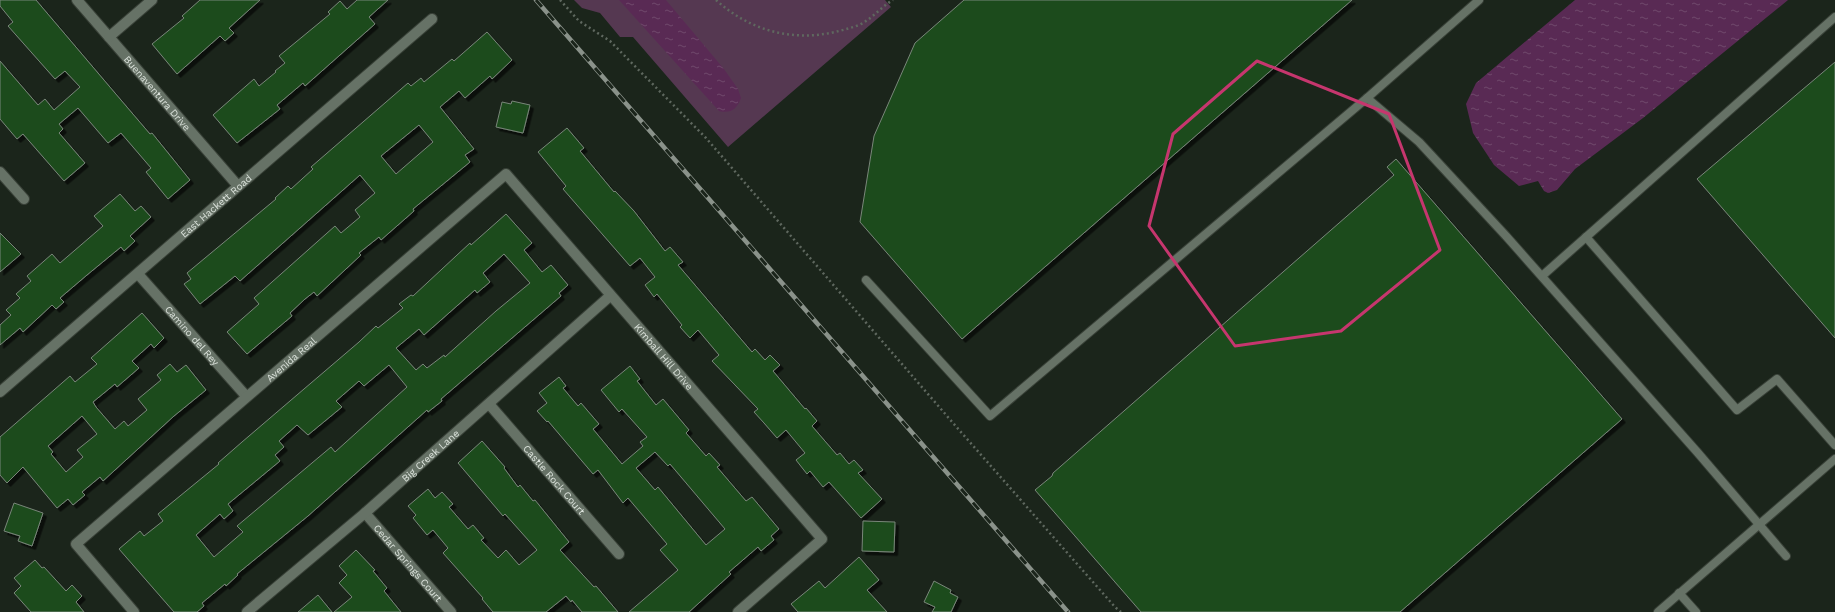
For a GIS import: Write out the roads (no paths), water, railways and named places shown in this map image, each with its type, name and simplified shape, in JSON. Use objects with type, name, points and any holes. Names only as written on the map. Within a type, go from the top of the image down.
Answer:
[{"type":"street","name":"Buenaventura Drive","points":[[77,0],[238,186]]},
{"type":"street","points":[[109,37],[152,0]]},
{"type":"street","name":"East Hackett Road","points":[[0,392],[432,19]]},
{"type":"street","points":[[0,172],[24,199]]},
{"type":"street","name":"Kimball Hill Drive","points":[[506,174],[610,296],[822,539],[738,612]]},
{"type":"street","name":"Avenida Real","points":[[134,612],[76,544],[246,396],[506,174]]},
{"type":"street","name":"Camino del Rey","points":[[138,274],[246,396]]},
{"type":"street","name":"Big Creek Lane","points":[[247,612],[365,513],[610,296]]},
{"type":"street","name":"Castle Rock Court","points":[[489,404],[619,554]]},
{"type":"street","name":"Cedar Springs Court","points":[[365,513],[451,612]]},
{"type":"lane","points":[[866,280],[990,416],[1367,98],[1479,0]]},
{"type":"lane","points":[[1542,276],[1835,17]]},
{"type":"lane","points":[[1367,98],[1419,142],[1542,276],[1698,453],[1786,556]]},
{"type":"lane","points":[[1586,237],[1737,410],[1777,379],[1835,445]]},
{"type":"lane","points":[[1658,612],[1835,459]]},
{"type":"lane","points":[[1679,593],[1696,612]]},
{"type":"water","points":[[619,0],[666,0],[724,69],[738,89],[741,98],[738,105],[733,110],[727,112],[719,111]]},
{"type":"water","points":[[1575,0],[1788,0],[1643,118],[1575,169],[1557,190],[1548,193],[1544,191],[1538,181],[1519,186],[1494,165],[1473,133],[1466,104],[1476,83]]},
{"type":"railway","points":[[536,0],[1068,612]]}]
